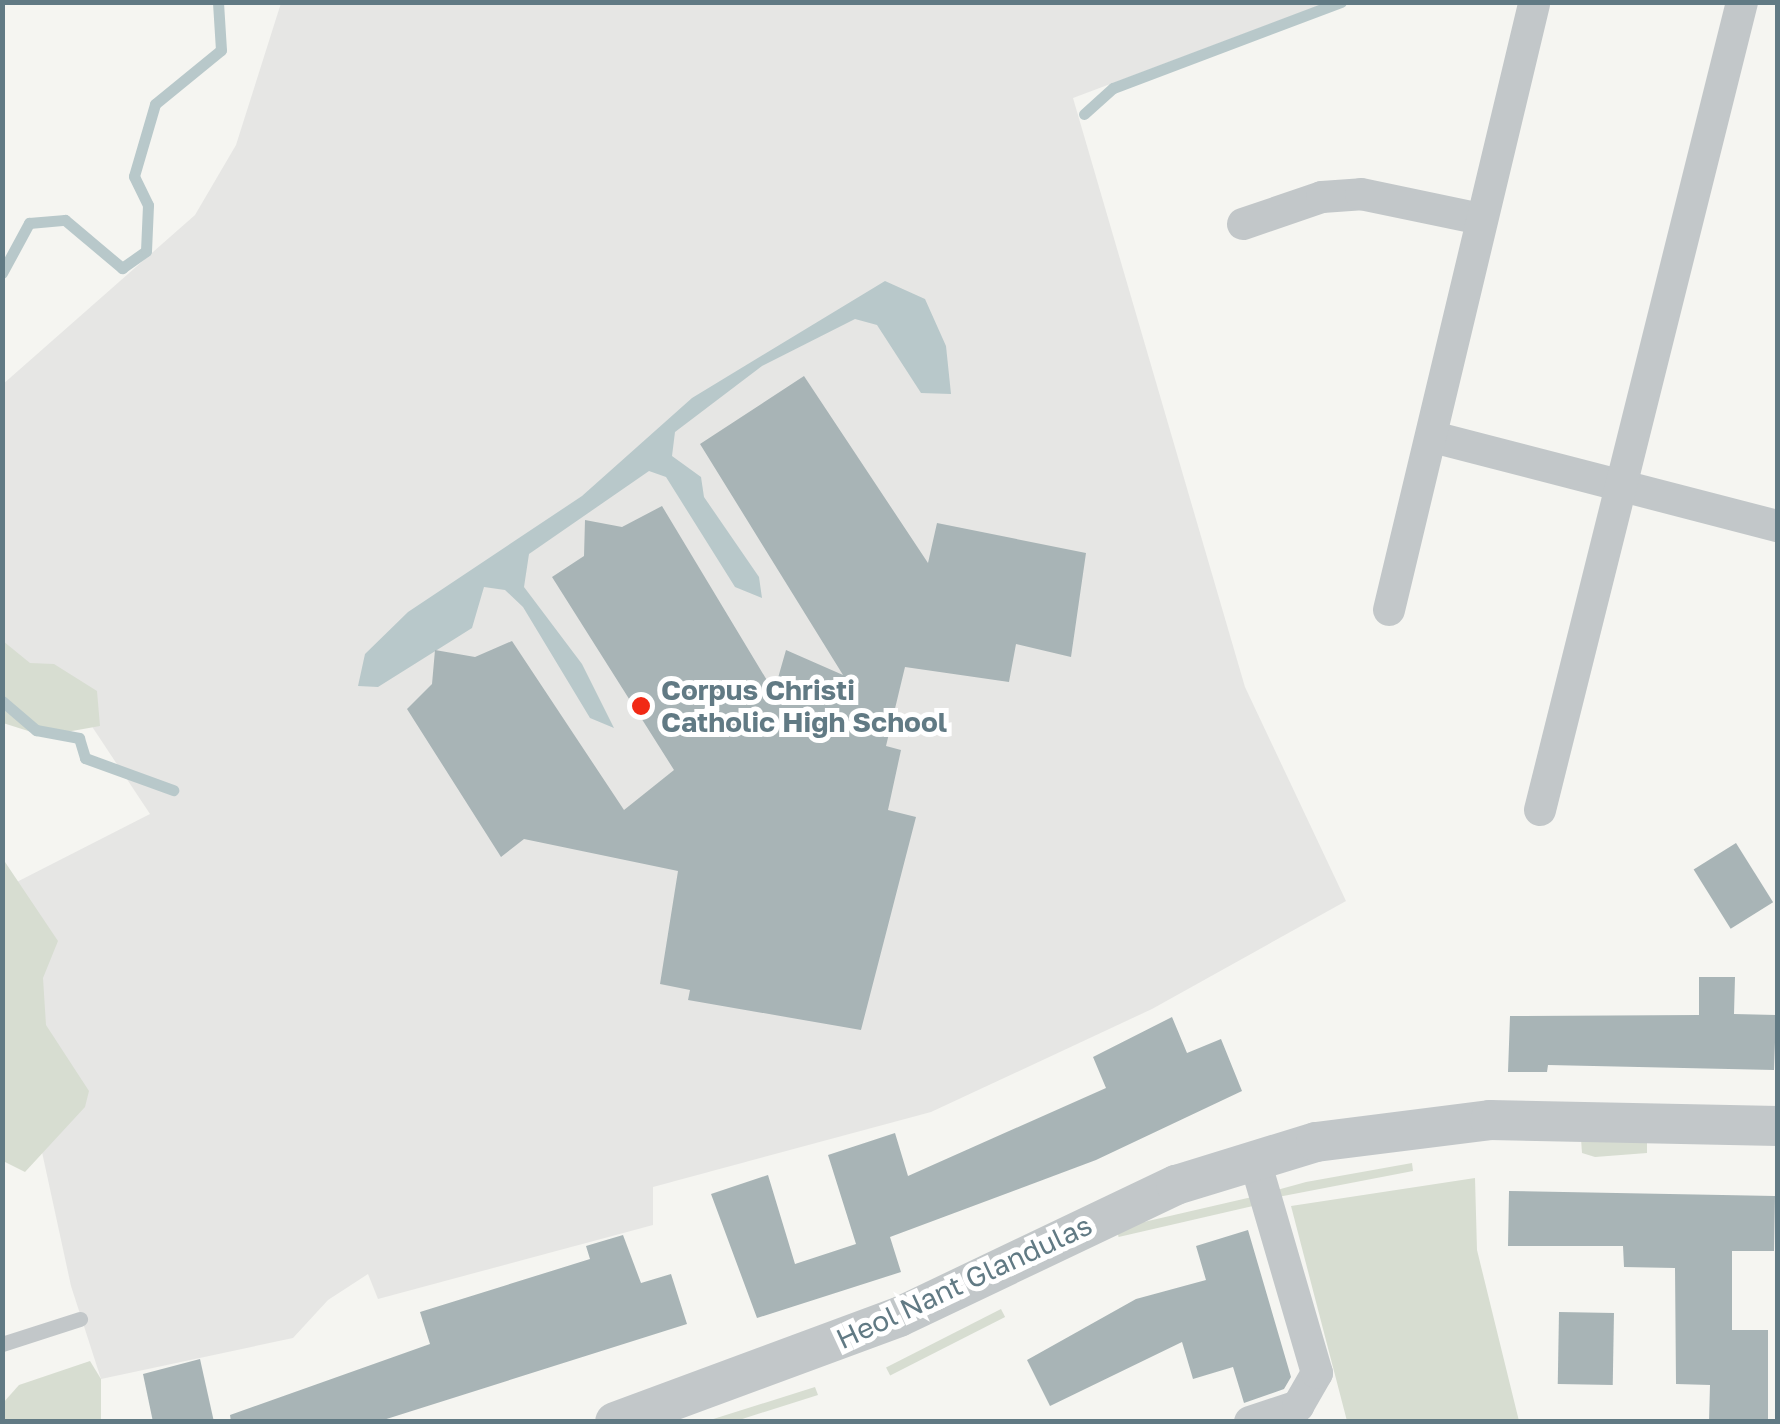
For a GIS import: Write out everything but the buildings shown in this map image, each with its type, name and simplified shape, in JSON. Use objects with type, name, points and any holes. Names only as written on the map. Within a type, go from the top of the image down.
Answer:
[{"type":"street","points":[[1540,810],[1616,484],[1742,2]]},
{"type":"street","points":[[1389,610],[1534,4]]},
{"type":"street","points":[[1243,224],[1322,196],[1361,194],[1481,219]]},
{"type":"street","points":[[1433,437],[1778,526]]},
{"type":"street","name":"Heol Nant Glandulas","points":[[615,1422],[899,1317],[1176,1184],[1254,1158],[1364,1132],[1475,1121],[1778,1126]]},
{"type":"street","points":[[1250,1422],[1298,1406],[1317,1373],[1254,1158]]},
{"type":"lane","points":[[2,1344],[80,1319]]},
{"type":"shaded area","name":"Corpus Christi Catholic High School","points":[[281,3],[1326,3],[1073,98],[1245,687],[1346,901],[1152,1009],[931,1112],[653,1187],[653,1225],[378,1299],[368,1274],[328,1300],[293,1338],[101,1379],[71,1286],[3,972],[3,889],[150,814],[91,725],[3,683],[2,385],[195,215],[236,145]]},
{"type":"shaded area","points":[[885,281],[925,299],[946,346],[951,394],[921,393],[877,325],[855,319],[762,366],[675,432],[672,456],[701,477],[704,497],[759,577],[762,598],[735,587],[666,477],[649,471],[529,554],[524,587],[582,664],[614,728],[590,718],[523,607],[505,590],[484,587],[472,628],[378,687],[358,686],[365,654],[408,612],[582,496],[692,398]]},
{"type":"shaded area","points":[[3,641],[30,663],[54,664],[97,691],[100,726],[44,736],[3,723]]},
{"type":"shaded area","points":[[3,859],[58,941],[43,978],[46,1025],[89,1091],[85,1107],[25,1172],[3,1161]]},
{"type":"shaded area","points":[[1581,1139],[1647,1139],[1647,1153],[1595,1157],[1582,1153]]},
{"type":"shaded area","points":[[1412,1163],[1413,1171],[1278,1197],[1277,1190],[1306,1182]]},
{"type":"shaded area","points":[[1475,1178],[1477,1250],[1519,1421],[1347,1421],[1291,1206]]},
{"type":"shaded area","points":[[1252,1197],[1254,1206],[1119,1237],[1117,1228]]},
{"type":"shaded area","points":[[1001,1309],[1005,1317],[890,1376],[886,1368]]},
{"type":"shaded area","points":[[90,1361],[101,1379],[101,1421],[3,1421],[3,1403],[19,1385]]},
{"type":"shaded area","points":[[815,1387],[818,1395],[736,1421],[707,1421]]},
{"type":"waterway","points":[[2,273],[29,223],[65,220],[122,268],[146,251],[148,205],[134,176],[155,104],[221,50],[218,2]]},
{"type":"waterway","points":[[1084,114],[1113,88],[1341,2]]},
{"type":"waterway","points":[[2,701],[36,730],[79,738],[85,758],[173,790]]},
{"type":"place","name":"Corpus Christi Catholic High School","points":[[641,706]]}]
